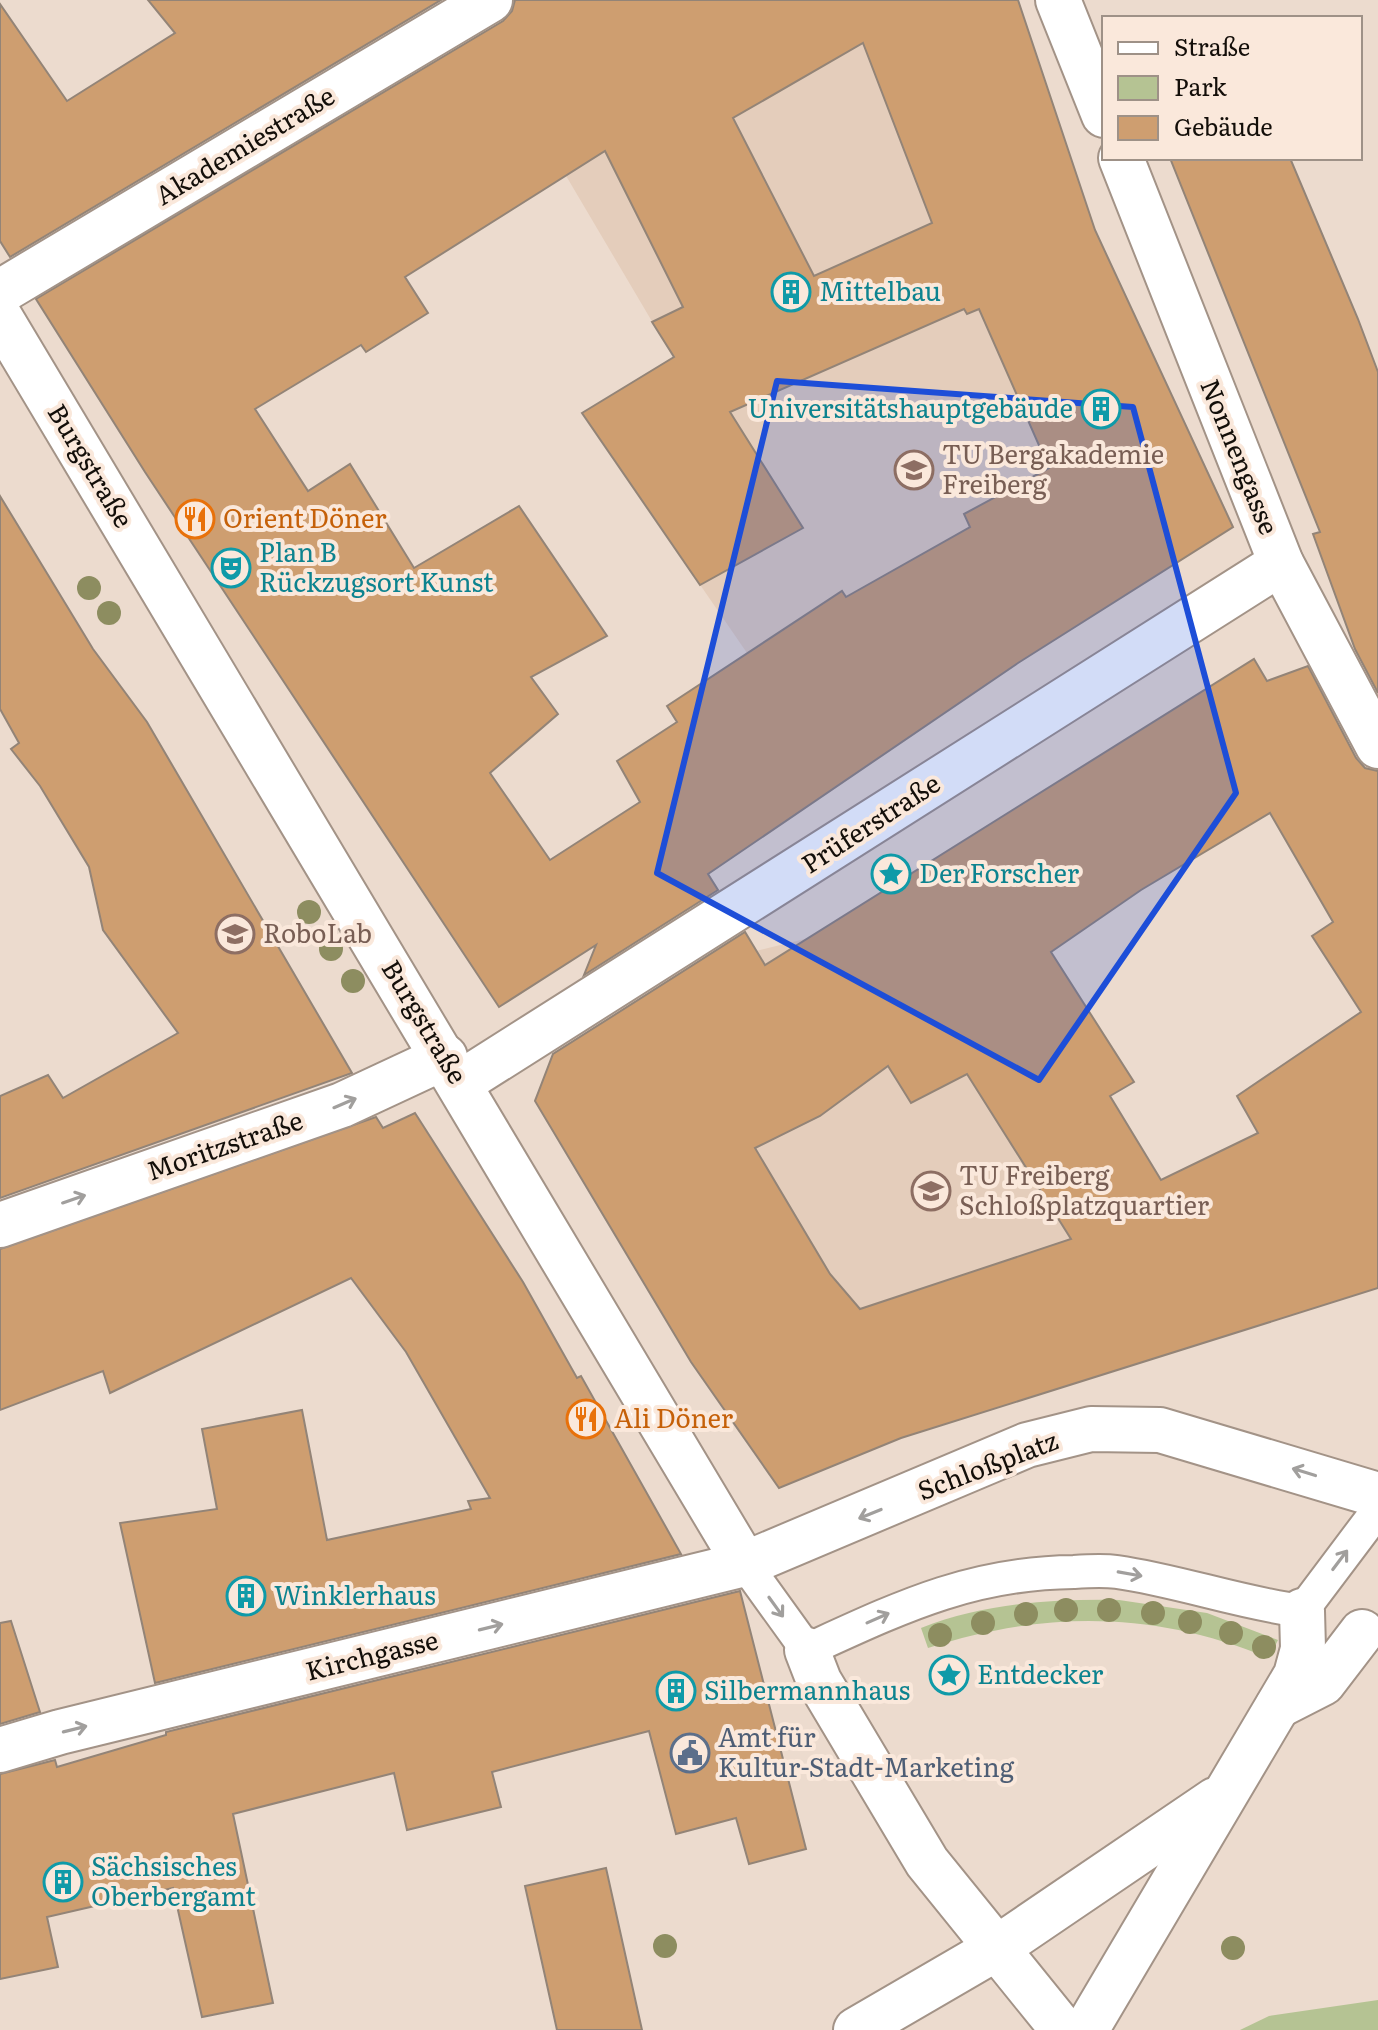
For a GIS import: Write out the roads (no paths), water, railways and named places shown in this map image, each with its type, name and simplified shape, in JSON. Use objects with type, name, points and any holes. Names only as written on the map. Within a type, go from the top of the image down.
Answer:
[{"type":"street","name":"Akademiestraße","points":[[0,292],[490,0]]},
{"type":"street","points":[[1058,0],[1102,110]]},
{"type":"street","name":"Nonnengasse","points":[[1122,160],[1281,563],[1378,746]]},
{"type":"street","name":"Burgstraße","points":[[0,317],[453,1070],[745,1564]]},
{"type":"street","name":"Prüferstraße","points":[[453,1070],[1281,563]]},
{"type":"street","name":"Moritzstraße","points":[[0,1225],[342,1105],[453,1070]]},
{"type":"street","name":"Schloßplatz","points":[[745,1564],[1027,1445],[1091,1429],[1160,1430],[1378,1495]]},
{"type":"street","name":"Kirchgasse","points":[[0,1750],[60,1732],[745,1564]]},
{"type":"street","points":[[1086,2030],[1296,1675],[1303,1649],[1302,1611]]},
{"type":"street","points":[[1278,1706],[1323,1683],[1362,1632]]},
{"type":"street","points":[[813,1666],[927,1862],[1063,2030]]},
{"type":"street","points":[[856,2030],[997,1948],[1227,1792]]},
{"type":"lane","points":[[745,1564],[813,1666],[899,1609],[973,1582],[1051,1572],[1113,1571],[1197,1587],[1261,1606],[1302,1611],[1378,1510]]},
{"type":"place","name":"Mittelbau","points":[[791,292]]},
{"type":"place","name":"Universitätshauptgebäude","points":[[1101,409]]},
{"type":"place","name":"TU Bergakademie Freiberg","points":[[914,470]]},
{"type":"place","name":"Orient Döner","points":[[195,519]]},
{"type":"place","name":"Plan B Rückzugsort Kunst","points":[[231,568]]},
{"type":"place","name":"Der Forscher","points":[[891,874]]},
{"type":"place","name":"RoboLab","points":[[235,934]]},
{"type":"place","name":"TU Freiberg Schloßplatzquartier","points":[[931,1191]]},
{"type":"place","name":"Ali Döner","points":[[586,1419]]},
{"type":"place","name":"Winklerhaus","points":[[246,1596]]},
{"type":"place","name":"Entdecker","points":[[949,1675]]},
{"type":"place","name":"Silbermannhaus","points":[[676,1691]]},
{"type":"place","name":"Amt für Kultur-Stadt-Marketing","points":[[690,1753]]},
{"type":"place","name":"Sächsisches Oberbergamt","points":[[63,1882]]}]
